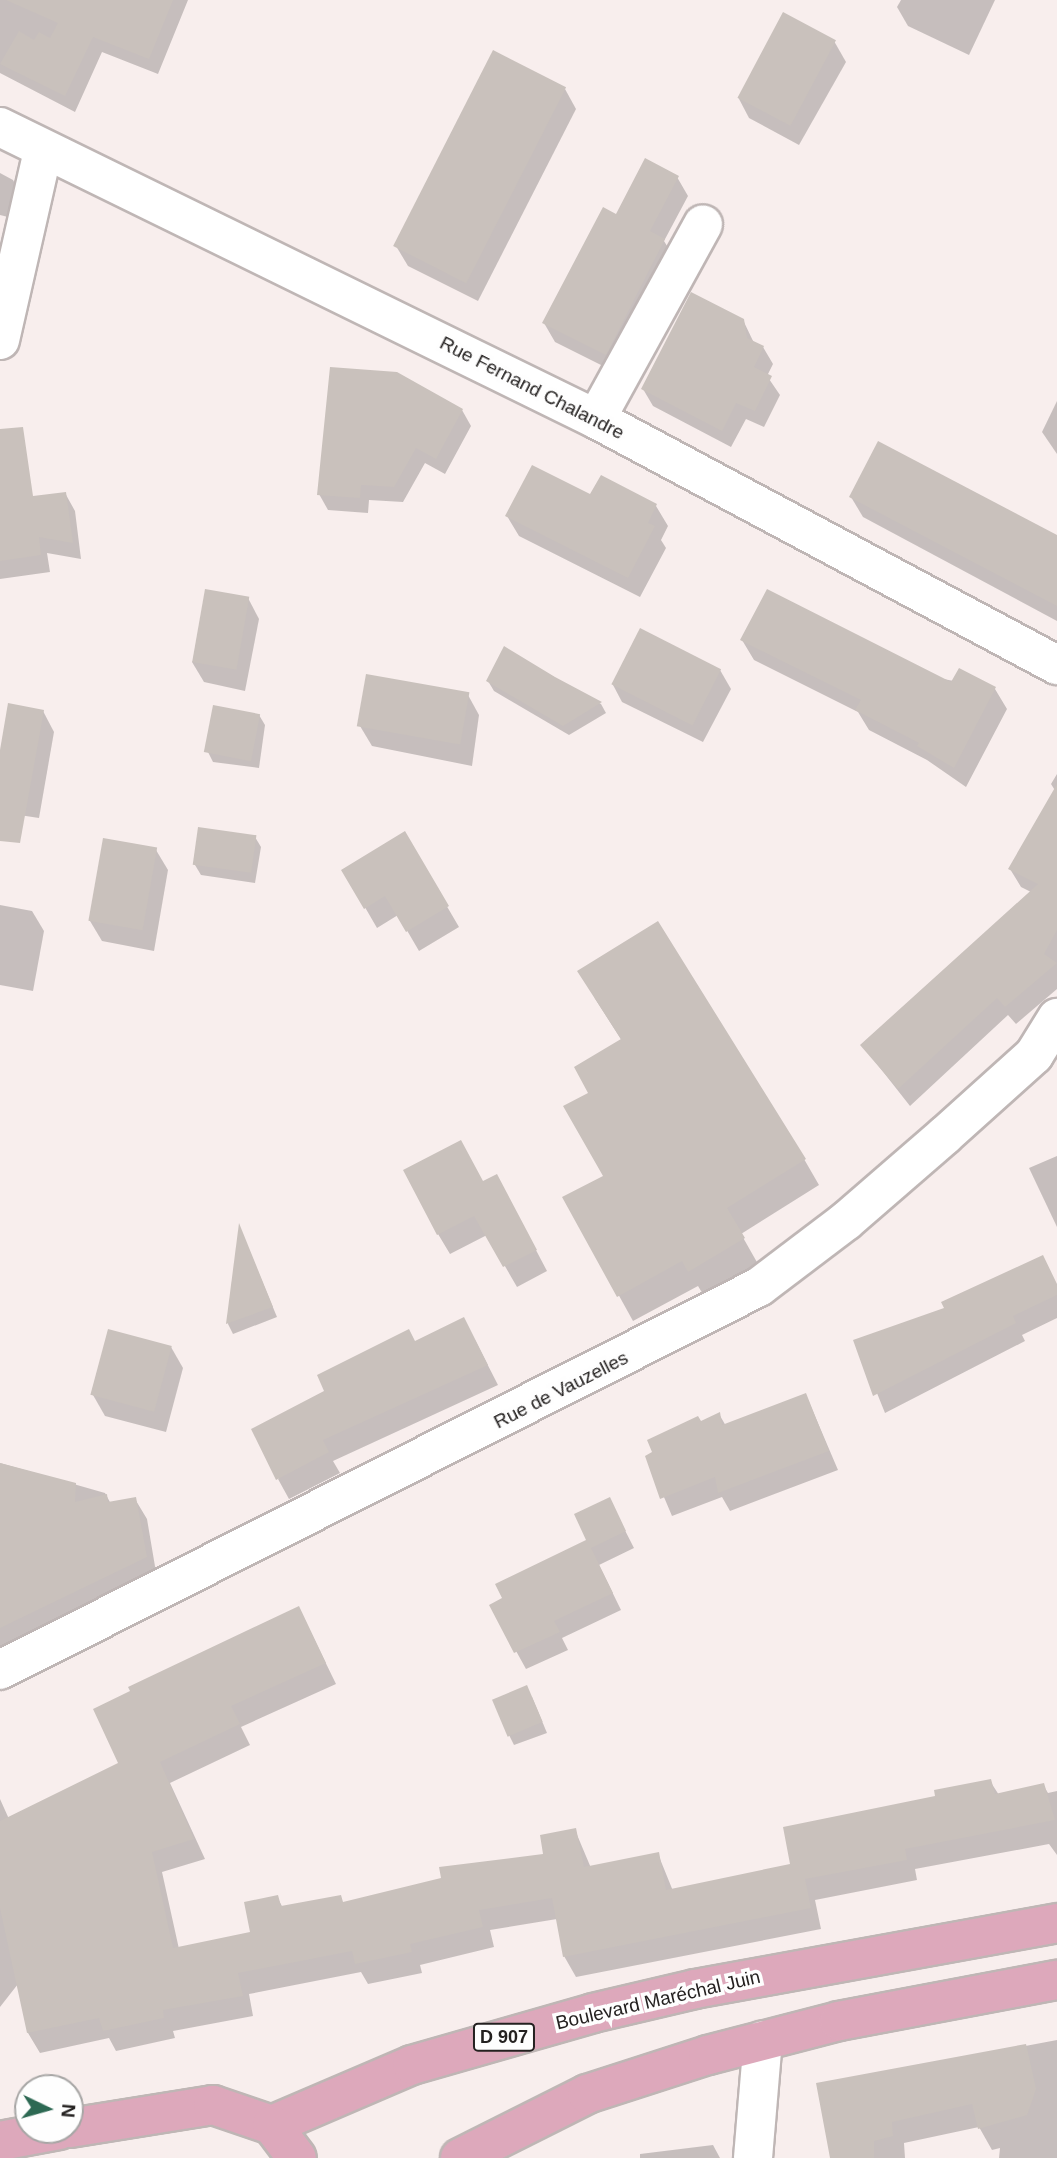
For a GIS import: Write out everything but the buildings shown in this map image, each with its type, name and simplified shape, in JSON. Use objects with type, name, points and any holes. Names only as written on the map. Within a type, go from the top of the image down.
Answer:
[{"type":"main road","name":"Boulevard Maréchal Juin","points":[[272,2125],[412,2065],[593,2012],[695,1989],[1057,1923]]},
{"type":"main road","points":[[460,2158],[587,2094],[763,2040],[1057,1980]]},
{"type":"main road","points":[[84,2126],[212,2105],[272,2125],[297,2158]]},
{"type":"street","name":"Rue Fernand Chalandre","points":[[0,127],[596,419],[1057,665]]},
{"type":"street","points":[[0,340],[43,150]]},
{"type":"street","points":[[596,419],[703,224]]},
{"type":"street","name":"Rue de Vauzelles","points":[[0,1670],[759,1287],[846,1221],[1045,1049],[1057,1018]]},
{"type":"street","points":[[753,2158],[763,2040]]}]
